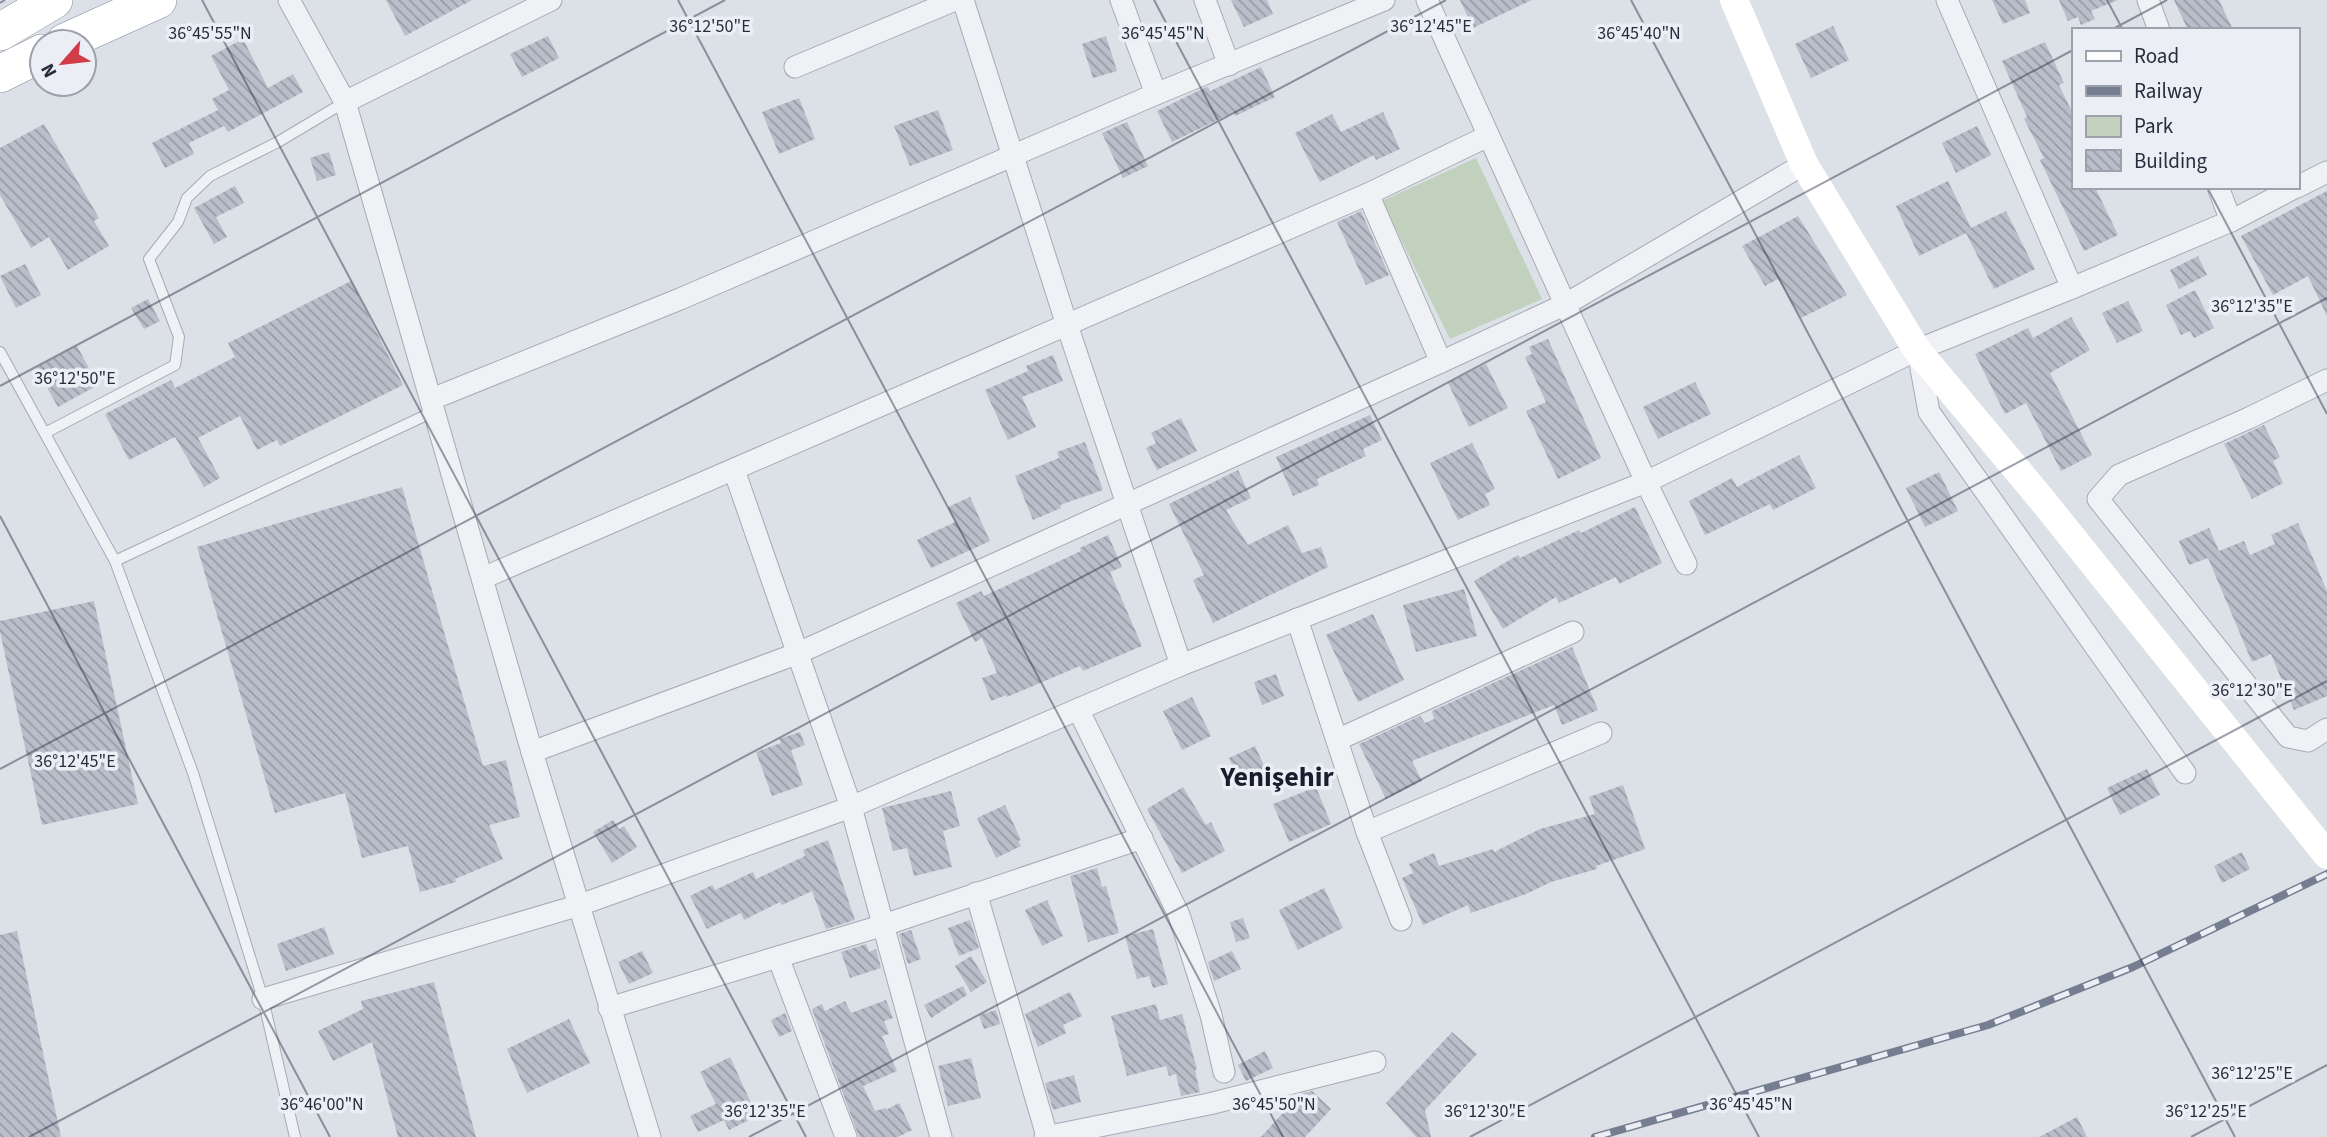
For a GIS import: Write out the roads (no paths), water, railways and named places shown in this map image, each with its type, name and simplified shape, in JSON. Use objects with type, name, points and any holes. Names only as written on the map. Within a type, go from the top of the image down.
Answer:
[{"type":"highway","points":[[0,32],[54,0]]},
{"type":"highway","points":[[96,28],[158,0]]},
{"type":"highway","points":[[0,74],[28,60]]},
{"type":"street","points":[[289,0],[345,103],[533,752],[650,1137]]},
{"type":"street","points":[[345,103],[551,0]]},
{"type":"street","points":[[795,67],[955,0]]},
{"type":"street","points":[[963,0],[1067,325],[1181,665]]},
{"type":"street","points":[[1121,0],[1156,94]]},
{"type":"street","points":[[1205,0],[1229,65]]},
{"type":"street","points":[[433,405],[1156,94],[1384,0]]},
{"type":"street","points":[[1427,0],[1686,565]]},
{"type":"street","points":[[1734,0],[1804,164],[1917,350],[2043,500],[2327,855]]},
{"type":"street","points":[[1947,0],[2073,288]]},
{"type":"street","points":[[2148,0],[2158,28]]},
{"type":"street","points":[[483,578],[1368,194],[1488,136]]},
{"type":"street","points":[[533,752],[796,654],[1441,362],[1566,304],[1804,164]]},
{"type":"street","points":[[2299,186],[2327,172]]},
{"type":"street","points":[[2219,189],[2231,221]]},
{"type":"street","points":[[263,999],[580,905],[851,807],[1181,665],[1646,482],[1917,350],[2231,221],[2293,189]]},
{"type":"street","points":[[1368,194],[1441,362]]},
{"type":"street","points":[[1917,350],[1929,412],[2185,773]]},
{"type":"street","points":[[2327,380],[2249,418],[2119,475],[2098,499],[2288,737],[2308,741],[2327,729]]},
{"type":"street","points":[[734,470],[851,807],[941,1137]]},
{"type":"street","points":[[1297,620],[1367,832],[1401,920]]},
{"type":"street","points":[[1337,740],[1573,632]]},
{"type":"street","points":[[1077,709],[1179,915],[1211,1015],[1224,1072]]},
{"type":"street","points":[[1367,832],[1601,733]]},
{"type":"street","points":[[610,1008],[884,925],[1142,838]]},
{"type":"street","points":[[976,893],[1046,1137],[1209,1104],[1375,1062]]},
{"type":"street","points":[[778,957],[846,1137]]},
{"type":"lane","points":[[45,433],[175,365],[178,337],[149,259],[178,222],[187,198],[211,176],[278,142],[345,103]]},
{"type":"lane","points":[[0,352],[115,561],[193,773],[263,999],[295,1137]]},
{"type":"lane","points":[[115,561],[433,405]]},
{"type":"railway","points":[[1595,1137],[1988,1025],[2133,967],[2327,874]]},
{"type":"district","name":"Yenişehir","points":[[1277,776]]}]
